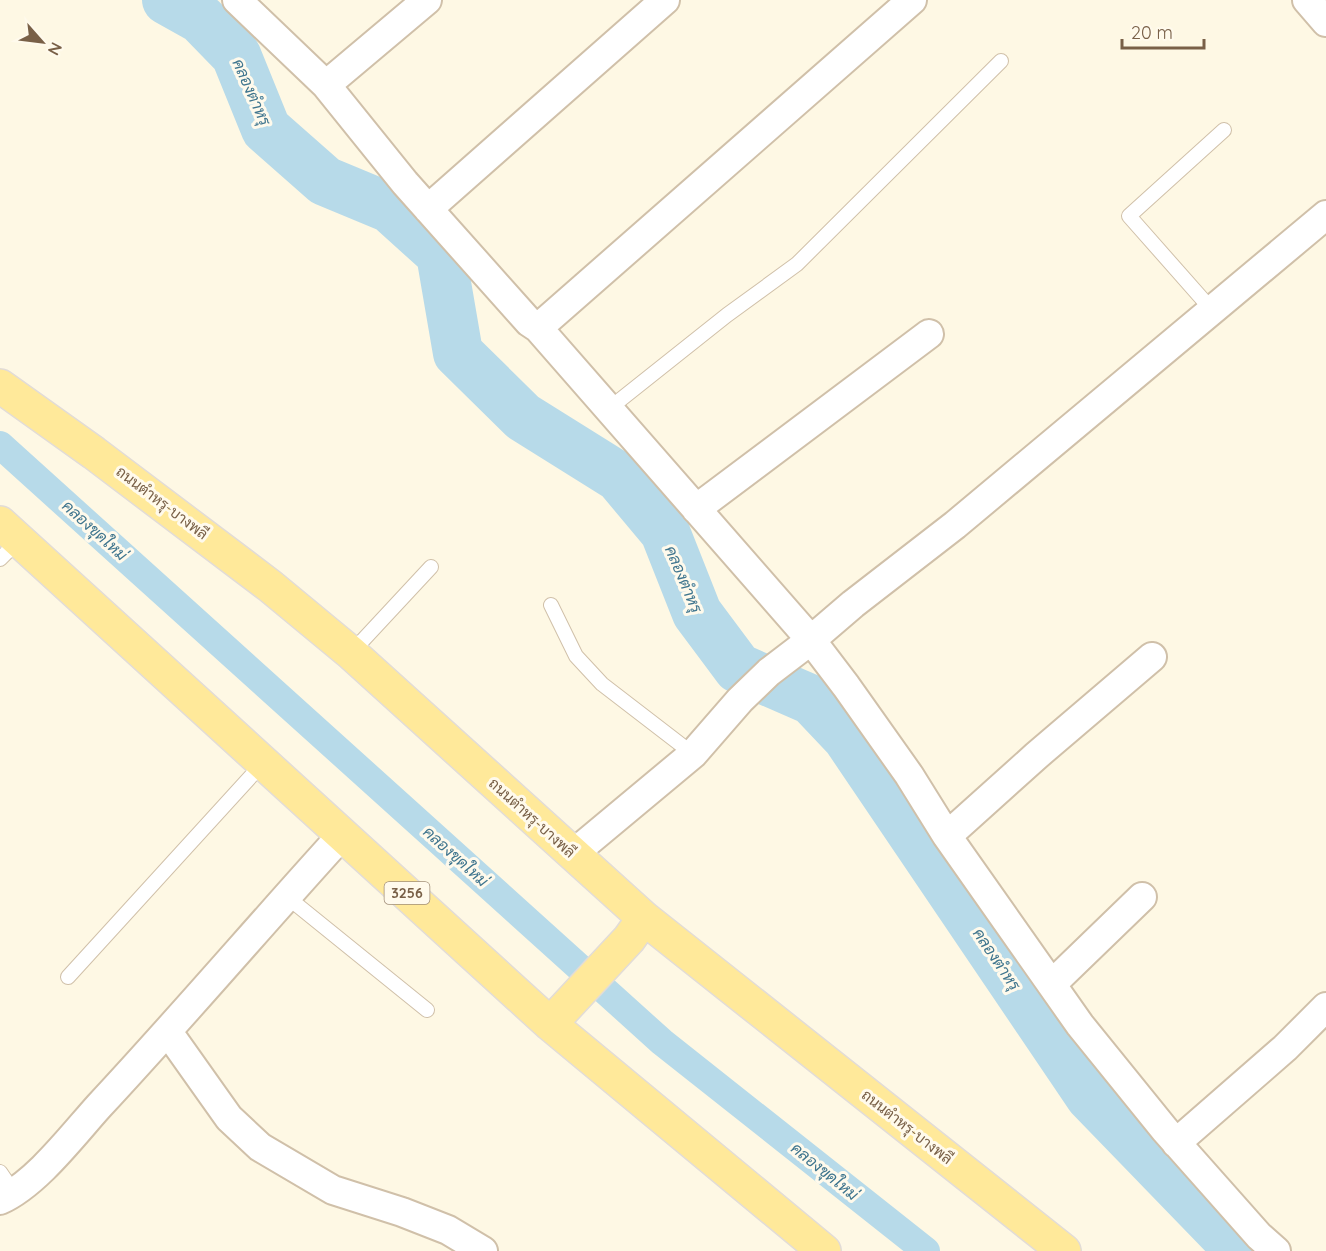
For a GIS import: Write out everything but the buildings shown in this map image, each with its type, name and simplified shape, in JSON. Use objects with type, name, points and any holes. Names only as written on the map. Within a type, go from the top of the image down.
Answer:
[{"type":"main road","name":"ถนนตำหรุ-บางพลี","points":[[0,386],[193,526],[351,653],[573,854],[636,929],[1064,1251]]},
{"type":"main road","name":"3256","points":[[6,541],[264,762],[343,834],[561,1013],[824,1251]]},
{"type":"main road","points":[[561,1013],[636,929]]},
{"type":"street","points":[[237,0],[326,85],[428,209],[610,408],[811,640],[902,766],[947,836],[1080,1025],[1176,1143],[1259,1236],[1276,1251]]},
{"type":"street","points":[[326,85],[427,0]]},
{"type":"street","points":[[428,209],[664,0]]},
{"type":"street","points":[[538,328],[912,0]]},
{"type":"street","points":[[1307,0],[1326,22]]},
{"type":"street","points":[[573,854],[693,754],[740,700],[769,672],[964,517],[1326,215]]},
{"type":"street","points":[[696,509],[929,333]]},
{"type":"street","points":[[947,836],[1152,657]]},
{"type":"street","points":[[5,1189],[44,1166],[168,1032],[343,834]]},
{"type":"street","points":[[1052,984],[1142,897]]},
{"type":"street","points":[[1176,1143],[1285,1048],[1326,1007]]},
{"type":"street","points":[[168,1032],[229,1118],[260,1147],[333,1190],[402,1212],[448,1230],[483,1251]]},
{"type":"lane","points":[[610,408],[727,315],[797,264],[1000,61]]},
{"type":"lane","points":[[1212,310],[1129,216],[1224,130]]},
{"type":"lane","points":[[351,653],[431,567]]},
{"type":"lane","points":[[551,606],[576,656],[602,684],[693,754]]},
{"type":"lane","points":[[68,977],[264,762]]},
{"type":"lane","points":[[286,896],[427,1010]]},
{"type":"waterway","name":"คลองตำหรุ","points":[[167,0],[201,19],[236,55],[266,129],[325,181],[390,208],[441,254],[458,353],[523,417],[619,477],[665,532],[697,613],[738,668],[812,700],[847,737],[1090,1096],[1240,1251]]},
{"type":"waterway","name":"คลองขุดใหม่","points":[[0,445],[662,1042],[926,1251]]}]
